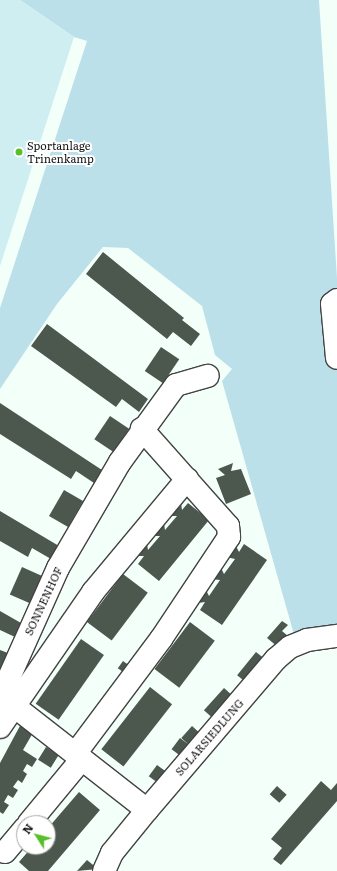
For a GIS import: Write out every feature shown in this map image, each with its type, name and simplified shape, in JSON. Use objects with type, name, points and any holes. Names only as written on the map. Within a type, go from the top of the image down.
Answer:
[{"type":"street","points":[[337,300],[332,304],[337,358]]},
{"type":"street","name":"SONNENHOF","points":[[147,810],[14,706],[4,697],[3,691],[37,612],[75,535],[142,429],[176,385],[208,376]]},
{"type":"street","points":[[35,815],[79,756],[230,537],[228,526],[142,429]]},
{"type":"street","points":[[0,727],[93,592],[187,479]]},
{"type":"street","name":"SOLARSIEDLUNG","points":[[104,871],[112,853],[276,659],[290,647],[307,640],[337,636]]},
{"type":"street","points":[[5,852],[16,839]]},
{"type":"shaded area","name":"Sportanlage Trinenkamp","points":[[0,0],[20,0],[74,37],[0,266]]},
{"type":"shaded area","points":[[20,0],[319,0],[337,278],[337,624],[295,638],[222,381],[232,369],[215,355],[202,306],[128,248],[103,247],[57,304],[0,389],[0,308],[87,41],[74,37]]},
{"type":"building","points":[[103,252],[184,318],[182,320],[200,334],[191,346],[173,332],[167,339],[86,274]]},
{"type":"building","points":[[47,324],[148,399],[139,412],[122,399],[116,407],[31,346]]},
{"type":"building","points":[[161,347],[179,359],[163,383],[145,371]]},
{"type":"building","points":[[0,403],[102,470],[94,483],[76,471],[71,479],[0,434]]},
{"type":"building","points":[[110,416],[129,429],[113,452],[94,439]]},
{"type":"building","points":[[233,463],[231,471],[241,469],[251,494],[226,504],[216,478],[225,475],[218,469]]},
{"type":"building","points":[[64,490],[83,501],[68,527],[49,516]]},
{"type":"building","points":[[181,503],[182,510],[188,503],[209,520],[159,581],[138,564],[144,556],[137,556],[147,544],[148,550],[160,536],[154,536],[164,523],[165,530],[177,516],[171,516]]},
{"type":"building","points":[[0,511],[59,546],[51,559],[32,548],[28,557],[0,541]]},
{"type":"building","points":[[235,544],[239,552],[244,544],[267,560],[222,625],[200,610],[205,602],[198,603],[205,588],[209,596],[220,580],[211,579],[220,566],[224,574],[235,559],[226,557]]},
{"type":"building","points":[[22,567],[42,576],[30,603],[10,594]]},
{"type":"building","points":[[123,574],[148,593],[112,641],[87,622]]},
{"type":"building","points":[[0,611],[21,623],[15,637],[0,630]]},
{"type":"building","points":[[282,621],[288,625],[282,631],[288,636],[278,647],[267,638]]},
{"type":"building","points":[[190,622],[215,641],[179,688],[154,669]]},
{"type":"building","points":[[81,639],[104,655],[59,720],[36,704]]},
{"type":"building","points":[[0,650],[8,653],[0,671]]},
{"type":"building","points":[[256,652],[267,661],[248,684],[237,675]]},
{"type":"building","points":[[123,661],[133,668],[128,675],[118,668]]},
{"type":"building","points":[[150,687],[172,704],[123,766],[101,749]]},
{"type":"building","points":[[224,688],[235,698],[215,720],[204,710]]},
{"type":"building","points":[[21,724],[34,731],[23,750],[37,759],[32,767],[27,764],[23,771],[27,774],[22,783],[18,780],[13,787],[18,790],[13,798],[8,795],[4,802],[9,805],[3,814],[0,812],[0,763]]},
{"type":"building","points":[[192,726],[203,736],[192,748],[181,738]]},
{"type":"building","points":[[180,738],[192,747],[184,758],[172,749]]},
{"type":"building","points":[[46,747],[59,755],[51,768],[38,760]]},
{"type":"building","points":[[157,765],[168,773],[160,785],[149,776]]},
{"type":"building","points":[[321,781],[331,790],[337,783],[337,801],[281,865],[273,859],[282,848],[271,839]]},
{"type":"building","points":[[277,786],[287,795],[279,803],[270,794]]},
{"type":"building","points":[[79,792],[100,810],[48,871],[29,871],[19,862],[25,855],[56,855],[56,819]]},
{"type":"building","points":[[87,860],[98,869],[77,871]]},
{"type":"place","name":"Sportanlage Trinenkamp","points":[[19,152]]}]
